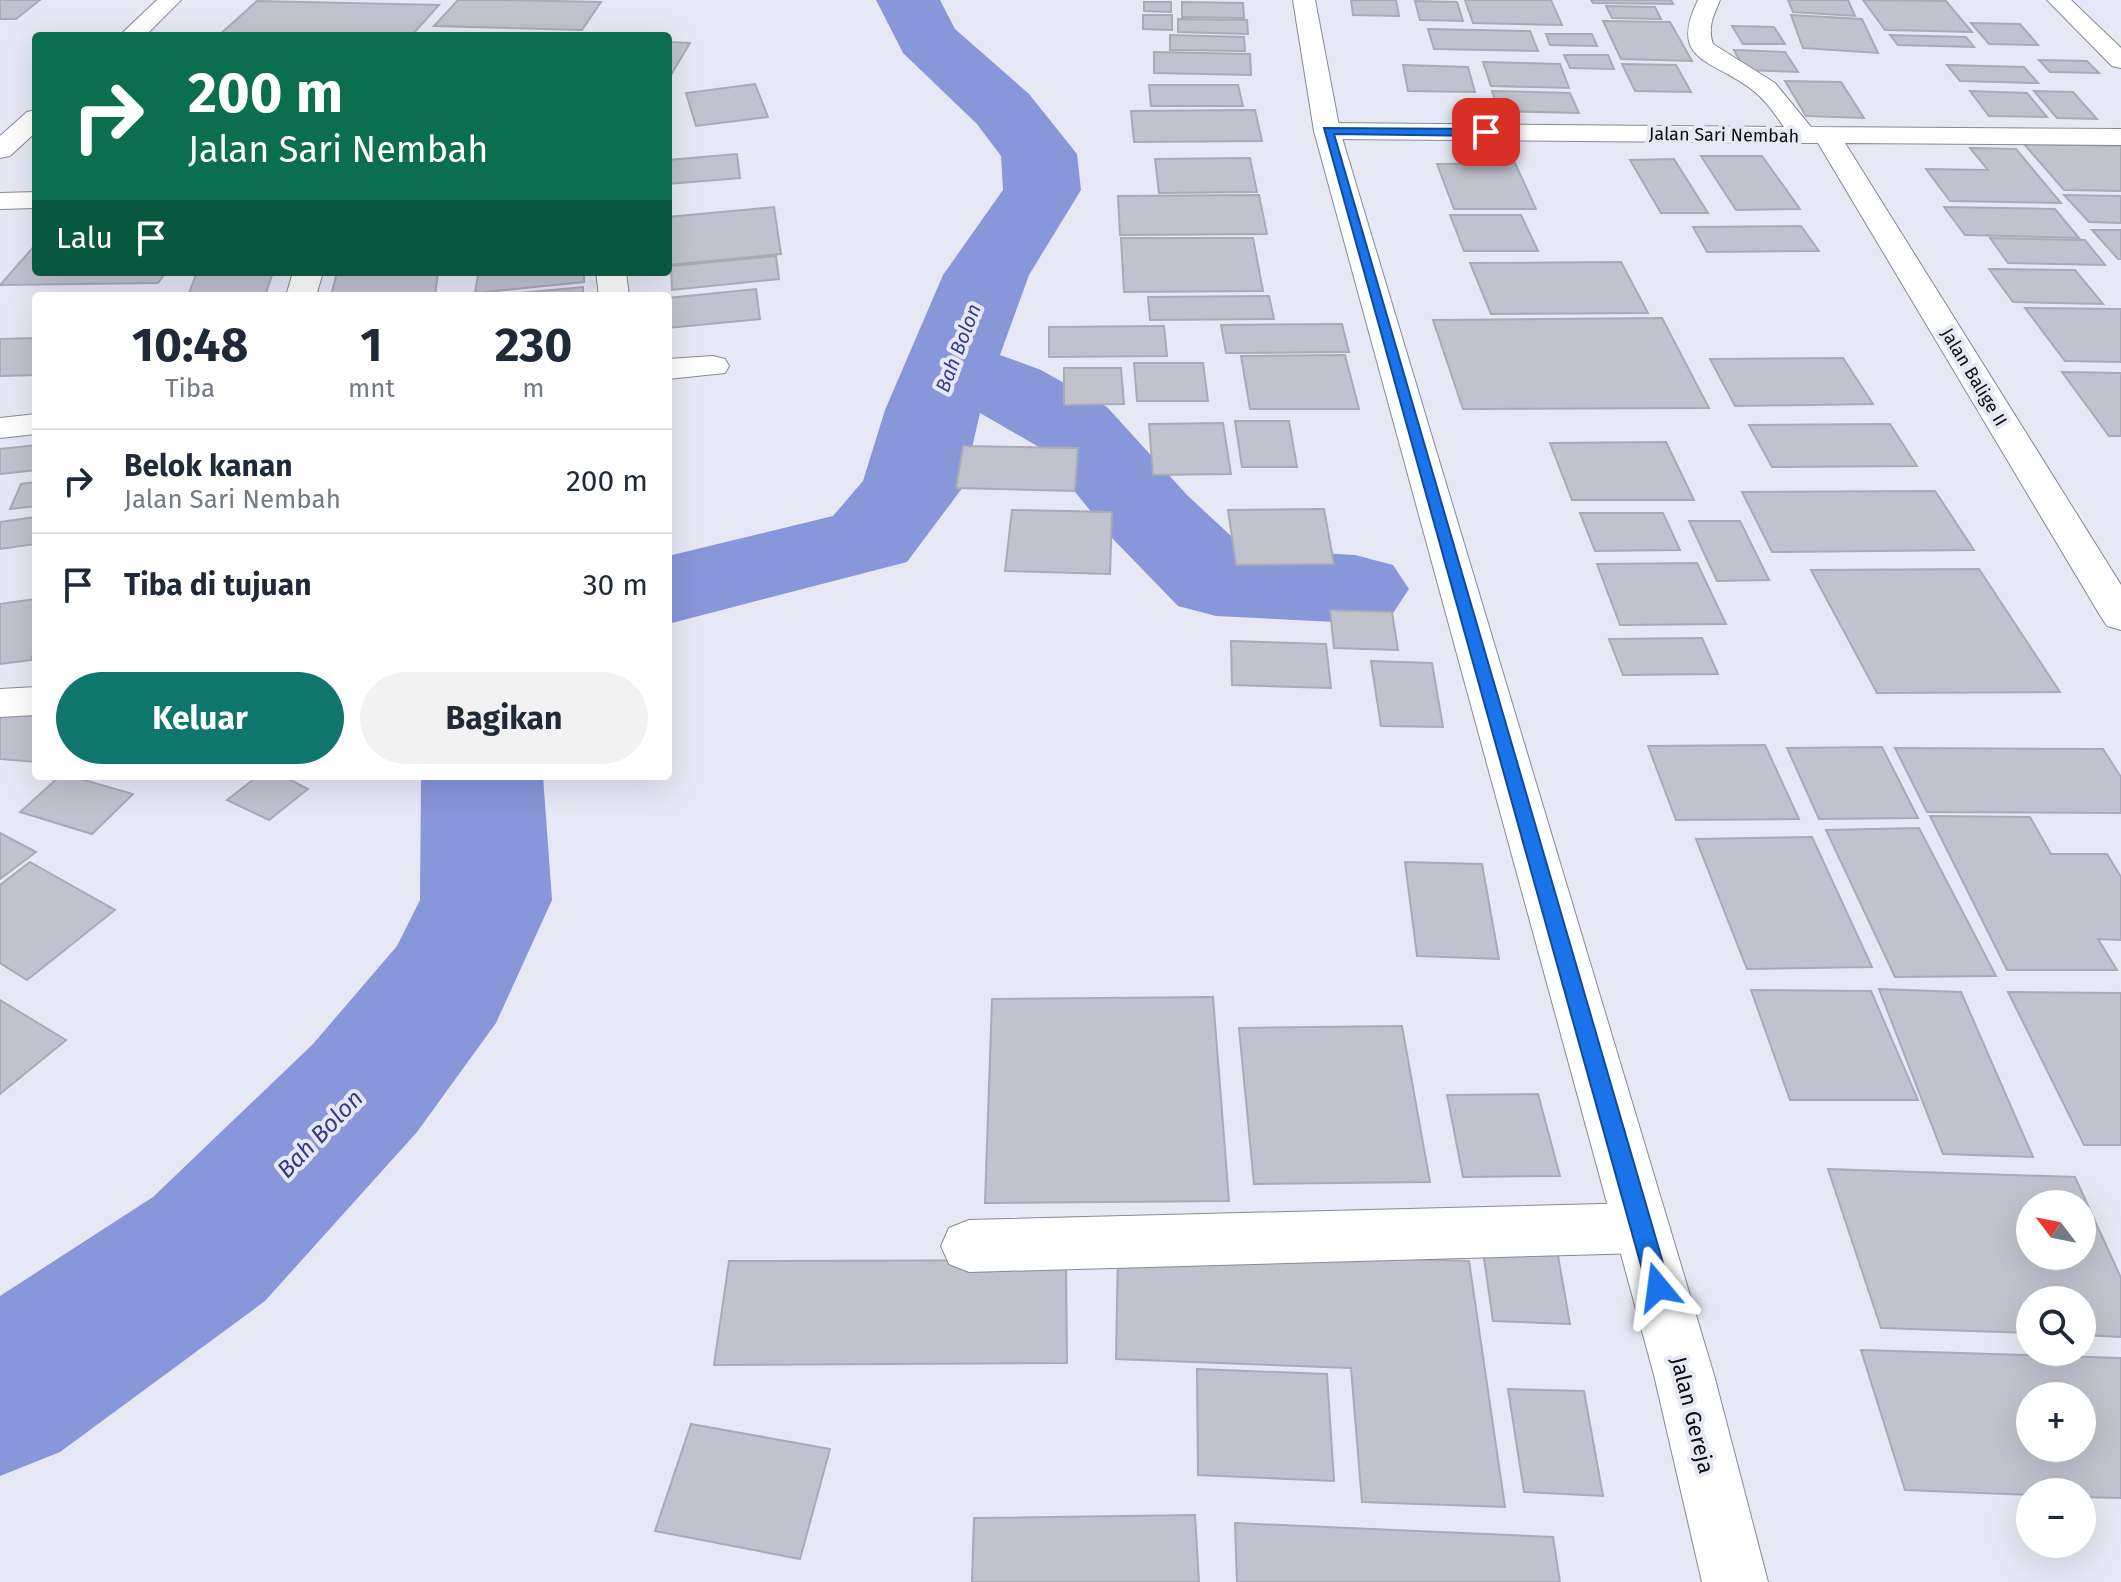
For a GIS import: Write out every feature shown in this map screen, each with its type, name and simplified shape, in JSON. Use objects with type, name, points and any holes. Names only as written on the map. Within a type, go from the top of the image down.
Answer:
[{"type":"street","points":[[135,32],[170,0]]},
{"type":"street","name":"Jalan Gereja","points":[[1304,0],[1327,131],[1684,1375],[1735,1582]]},
{"type":"street","name":"Jalan Balige II","points":[[1709,0],[1699,28],[1704,52],[1719,64],[1746,75],[1767,89],[1816,136],[2121,617]]},
{"type":"street","points":[[2058,0],[2121,61]]},
{"type":"street","points":[[0,150],[32,122]]},
{"type":"street","name":"Jalan Sari Nembah","points":[[1327,131],[2121,137]]},
{"type":"street","points":[[0,201],[32,200]]},
{"type":"street","points":[[672,369],[713,366]]},
{"type":"street","points":[[0,428],[32,424]]},
{"type":"street","points":[[0,703],[32,701]]},
{"type":"street","points":[[969,1246],[1642,1228]]},
{"type":"building","points":[[0,0],[40,0],[16,19],[0,19]]},
{"type":"building","points":[[458,0],[601,2],[582,30],[434,26]]},
{"type":"building","points":[[1351,0],[1396,0],[1399,16],[1353,15]]},
{"type":"building","points":[[1465,0],[1551,0],[1562,25],[1473,23]]},
{"type":"building","points":[[1591,0],[1671,0],[1673,4],[1593,3]]},
{"type":"building","points":[[1788,0],[1848,0],[1855,16],[1793,12]]},
{"type":"building","points":[[1863,0],[1946,1],[1972,32],[1885,30]]},
{"type":"building","points":[[257,1],[439,5],[415,32],[222,32]]},
{"type":"building","points":[[1415,1],[1457,2],[1463,21],[1420,20]]},
{"type":"building","points":[[1144,2],[1171,2],[1171,12],[1144,11]]},
{"type":"building","points":[[1182,2],[1243,3],[1244,18],[1182,17]]},
{"type":"building","points":[[1606,6],[1655,7],[1661,19],[1612,18]]},
{"type":"building","points":[[1143,15],[1172,15],[1172,30],[1143,29]]},
{"type":"building","points":[[1791,15],[1862,19],[1878,53],[1803,48]]},
{"type":"building","points":[[1178,19],[1247,20],[1248,34],[1178,32]]},
{"type":"building","points":[[1603,21],[1670,22],[1692,61],[1621,59]]},
{"type":"building","points":[[1971,23],[2020,24],[2038,45],[1989,44]]},
{"type":"building","points":[[1732,26],[1774,27],[1785,44],[1743,44]]},
{"type":"building","points":[[1428,29],[1530,31],[1538,51],[1434,49]]},
{"type":"building","points":[[1546,34],[1592,34],[1597,46],[1550,45]]},
{"type":"building","points":[[1170,35],[1244,37],[1245,51],[1170,50]]},
{"type":"building","points":[[1890,35],[1966,37],[1974,47],[1898,45]]},
{"type":"building","points":[[672,42],[690,43],[672,73]]},
{"type":"building","points":[[1734,50],[1785,52],[1798,72],[1745,70]]},
{"type":"building","points":[[1154,52],[1250,54],[1251,75],[1154,73]]},
{"type":"building","points":[[1564,55],[1608,55],[1614,69],[1570,68]]},
{"type":"building","points":[[2039,60],[2087,61],[2099,73],[2050,72]]},
{"type":"building","points":[[1483,62],[1560,64],[1569,88],[1491,86]]},
{"type":"building","points":[[1622,64],[1676,65],[1691,92],[1635,91]]},
{"type":"building","points":[[1403,65],[1468,67],[1475,92],[1408,91]]},
{"type":"building","points":[[1947,65],[2024,67],[2038,83],[1960,81]]},
{"type":"building","points":[[1785,81],[1841,82],[1864,118],[1806,116]]},
{"type":"building","points":[[755,84],[768,117],[696,126],[686,93]]},
{"type":"building","points":[[1149,85],[1238,85],[1243,106],[1151,106]]},
{"type":"building","points":[[1492,91],[1570,93],[1579,113],[1499,111]]},
{"type":"building","points":[[1970,91],[2027,93],[2047,117],[1989,116]]},
{"type":"building","points":[[2034,91],[2073,92],[2097,119],[2057,118]]},
{"type":"building","points":[[1255,110],[1262,141],[1134,142],[1131,111]]},
{"type":"building","points":[[2024,144],[2121,146],[2121,191],[2064,190]]},
{"type":"building","points":[[1970,148],[2016,149],[2061,203],[1950,201],[1926,169],[1988,170]]},
{"type":"building","points":[[737,154],[740,178],[672,184],[672,160]]},
{"type":"building","points":[[1701,156],[1762,156],[1800,209],[1736,210]]},
{"type":"building","points":[[1250,158],[1257,192],[1159,193],[1155,159]]},
{"type":"building","points":[[1674,159],[1708,213],[1661,213],[1630,160]]},
{"type":"building","points":[[1515,163],[1536,209],[1454,209],[1437,164]]},
{"type":"building","points":[[1259,195],[1267,234],[1120,235],[1118,196]]},
{"type":"building","points":[[2064,195],[2121,196],[2121,223],[2089,222]]},
{"type":"building","points":[[774,207],[781,254],[672,265],[672,217]]},
{"type":"building","points":[[1944,207],[2055,209],[2079,238],[1965,235]]},
{"type":"building","points":[[1450,215],[1521,215],[1538,251],[1464,251]]},
{"type":"building","points":[[1801,226],[1819,251],[1707,252],[1693,227]]},
{"type":"building","points":[[2092,230],[2121,230],[2121,259],[2118,259]]},
{"type":"building","points":[[1121,238],[1253,238],[1263,291],[1124,292]]},
{"type":"building","points":[[1990,238],[2085,240],[2105,265],[2008,263]]},
{"type":"building","points":[[32,249],[32,276],[163,276],[158,283],[0,285]]},
{"type":"building","points":[[776,256],[779,279],[672,290],[672,266]]},
{"type":"building","points":[[1621,262],[1648,313],[1491,314],[1470,263]]},
{"type":"building","points":[[1989,269],[2075,270],[2103,304],[2013,302]]},
{"type":"building","points":[[196,276],[272,276],[266,292],[190,292]]},
{"type":"building","points":[[336,276],[438,276],[436,292],[332,292]]},
{"type":"building","points":[[478,276],[584,276],[584,282],[475,292]]},
{"type":"building","points":[[583,287],[583,292],[530,292]]},
{"type":"building","points":[[756,289],[760,319],[672,328],[672,298]]},
{"type":"building","points":[[1269,296],[1274,319],[1150,320],[1148,297]]},
{"type":"building","points":[[2025,308],[2121,309],[2121,362],[2065,361]]},
{"type":"building","points":[[1662,318],[1709,408],[1463,409],[1433,320]]},
{"type":"building","points":[[1342,324],[1349,352],[1226,353],[1221,325]]},
{"type":"building","points":[[1164,326],[1167,356],[1049,357],[1049,327]]},
{"type":"building","points":[[32,338],[32,375],[0,376],[0,339]]},
{"type":"building","points":[[1345,355],[1359,409],[1250,409],[1241,356]]},
{"type":"building","points":[[1843,358],[1873,404],[1735,406],[1710,359]]},
{"type":"building","points":[[1134,363],[1203,363],[1208,401],[1137,401]]},
{"type":"building","points":[[1064,368],[1121,368],[1124,404],[1064,405]]},
{"type":"building","points":[[2062,372],[2121,373],[2121,436],[2109,436]]},
{"type":"building","points":[[1235,421],[1289,421],[1297,467],[1242,467]]},
{"type":"building","points":[[1223,423],[1231,474],[1153,475],[1149,424]]},
{"type":"building","points":[[1890,424],[1917,466],[1772,467],[1749,425]]},
{"type":"building","points":[[1666,442],[1694,500],[1572,500],[1550,443]]},
{"type":"building","points":[[32,445],[32,470],[0,474],[0,449]]},
{"type":"building","points":[[963,446],[1078,448],[1075,491],[956,488]]},
{"type":"building","points":[[32,483],[32,506],[10,509],[21,484]]},
{"type":"building","points":[[1935,491],[1974,550],[1772,552],[1742,492]]},
{"type":"building","points":[[1324,509],[1334,564],[1236,565],[1228,510]]},
{"type":"building","points":[[1012,510],[1112,512],[1110,574],[1005,571]]},
{"type":"building","points":[[1580,513],[1663,513],[1680,550],[1595,551]]},
{"type":"building","points":[[32,518],[32,545],[0,549],[0,522]]},
{"type":"building","points":[[1689,521],[1740,521],[1769,580],[1717,581]]},
{"type":"building","points":[[1697,563],[1726,624],[1620,625],[1597,564]]},
{"type":"building","points":[[1979,569],[2060,692],[1877,693],[1811,570]]},
{"type":"building","points":[[32,600],[31,660],[0,664],[0,604]]},
{"type":"building","points":[[1330,610],[1392,612],[1398,650],[1334,648]]},
{"type":"building","points":[[1702,638],[1718,674],[1623,675],[1609,639]]},
{"type":"building","points":[[1231,641],[1326,644],[1331,688],[1232,685]]},
{"type":"building","points":[[1371,661],[1432,663],[1443,727],[1381,726]]},
{"type":"building","points":[[0,713],[32,716],[32,762],[0,759]]},
{"type":"building","points":[[1765,745],[1799,819],[1676,820],[1648,746]]},
{"type":"building","points":[[1882,747],[1918,818],[1819,819],[1787,748]]},
{"type":"building","points":[[1895,748],[2103,749],[2121,777],[2121,813],[1927,812]]},
{"type":"building","points":[[56,780],[84,780],[133,794],[92,834],[20,812]]},
{"type":"building","points":[[253,780],[291,780],[308,789],[269,820],[227,800]]},
{"type":"building","points":[[1930,816],[2030,817],[2051,854],[2107,854],[2121,877],[2121,940],[2098,939],[2117,970],[2007,970]]},
{"type":"building","points":[[1919,828],[1996,976],[1895,977],[1826,830]]},
{"type":"building","points":[[0,833],[36,852],[0,879]]},
{"type":"building","points":[[1812,837],[1872,967],[1747,969],[1696,839]]},
{"type":"building","points":[[30,862],[115,910],[27,980],[0,963],[0,885]]},
{"type":"building","points":[[1405,862],[1482,864],[1499,959],[1417,956]]},
{"type":"building","points":[[1879,989],[1961,992],[2033,1157],[1943,1154]]},
{"type":"building","points":[[1751,990],[1871,991],[1918,1100],[1790,1100]]},
{"type":"building","points":[[2008,992],[2121,993],[2121,1145],[2084,1145]]},
{"type":"building","points":[[1213,997],[1229,1201],[985,1203],[992,999]]},
{"type":"building","points":[[0,1000],[66,1040],[0,1094]]},
{"type":"building","points":[[1402,1026],[1430,1182],[1254,1184],[1239,1028]]},
{"type":"building","points":[[1538,1094],[1560,1176],[1463,1177],[1447,1095]]},
{"type":"building","points":[[1828,1169],[2075,1177],[2081,1190],[2016,1190],[2016,1270],[2096,1270],[2096,1223],[2121,1278],[2121,1337],[2096,1336],[2096,1286],[2016,1286],[2016,1333],[1881,1328]]},
{"type":"building","points":[[1481,1237],[1555,1239],[1570,1324],[1493,1321]]},
{"type":"building","points":[[1118,1250],[1469,1261],[1505,1507],[1362,1502],[1351,1368],[1116,1359]]},
{"type":"building","points":[[1066,1260],[1067,1363],[714,1365],[729,1261]]},
{"type":"building","points":[[1861,1350],[2016,1355],[2016,1366],[2096,1366],[2096,1357],[2121,1358],[2121,1498],[2096,1497],[2096,1478],[2016,1478],[2016,1494],[1905,1490]]},
{"type":"building","points":[[1197,1369],[1327,1374],[1334,1481],[1198,1475]]},
{"type":"building","points":[[1508,1389],[1584,1391],[1603,1496],[1524,1492]]},
{"type":"building","points":[[691,1424],[830,1449],[800,1559],[655,1531]]},
{"type":"building","points":[[1195,1515],[1199,1582],[972,1582],[974,1518]]},
{"type":"building","points":[[1235,1523],[1553,1537],[1560,1582],[1237,1582]]},
{"type":"waterway","name":"Bah Bolon","points":[[908,0],[927,39],[1003,109],[1039,154],[1042,190],[986,275],[949,368]]},
{"type":"waterway","name":"Bah Bolon","points":[[672,589],[870,539],[912,487],[933,410],[949,368]]},
{"type":"waterway","points":[[949,368],[1008,390],[1073,427],[1150,517],[1216,582],[1355,589]]},
{"type":"waterway","name":"Bah Bolon","points":[[0,1393],[209,1249],[365,1088],[447,984],[486,900],[482,780]]},
{"type":"route","points":[[1486,132],[1327,131],[1658,1287]]}]
